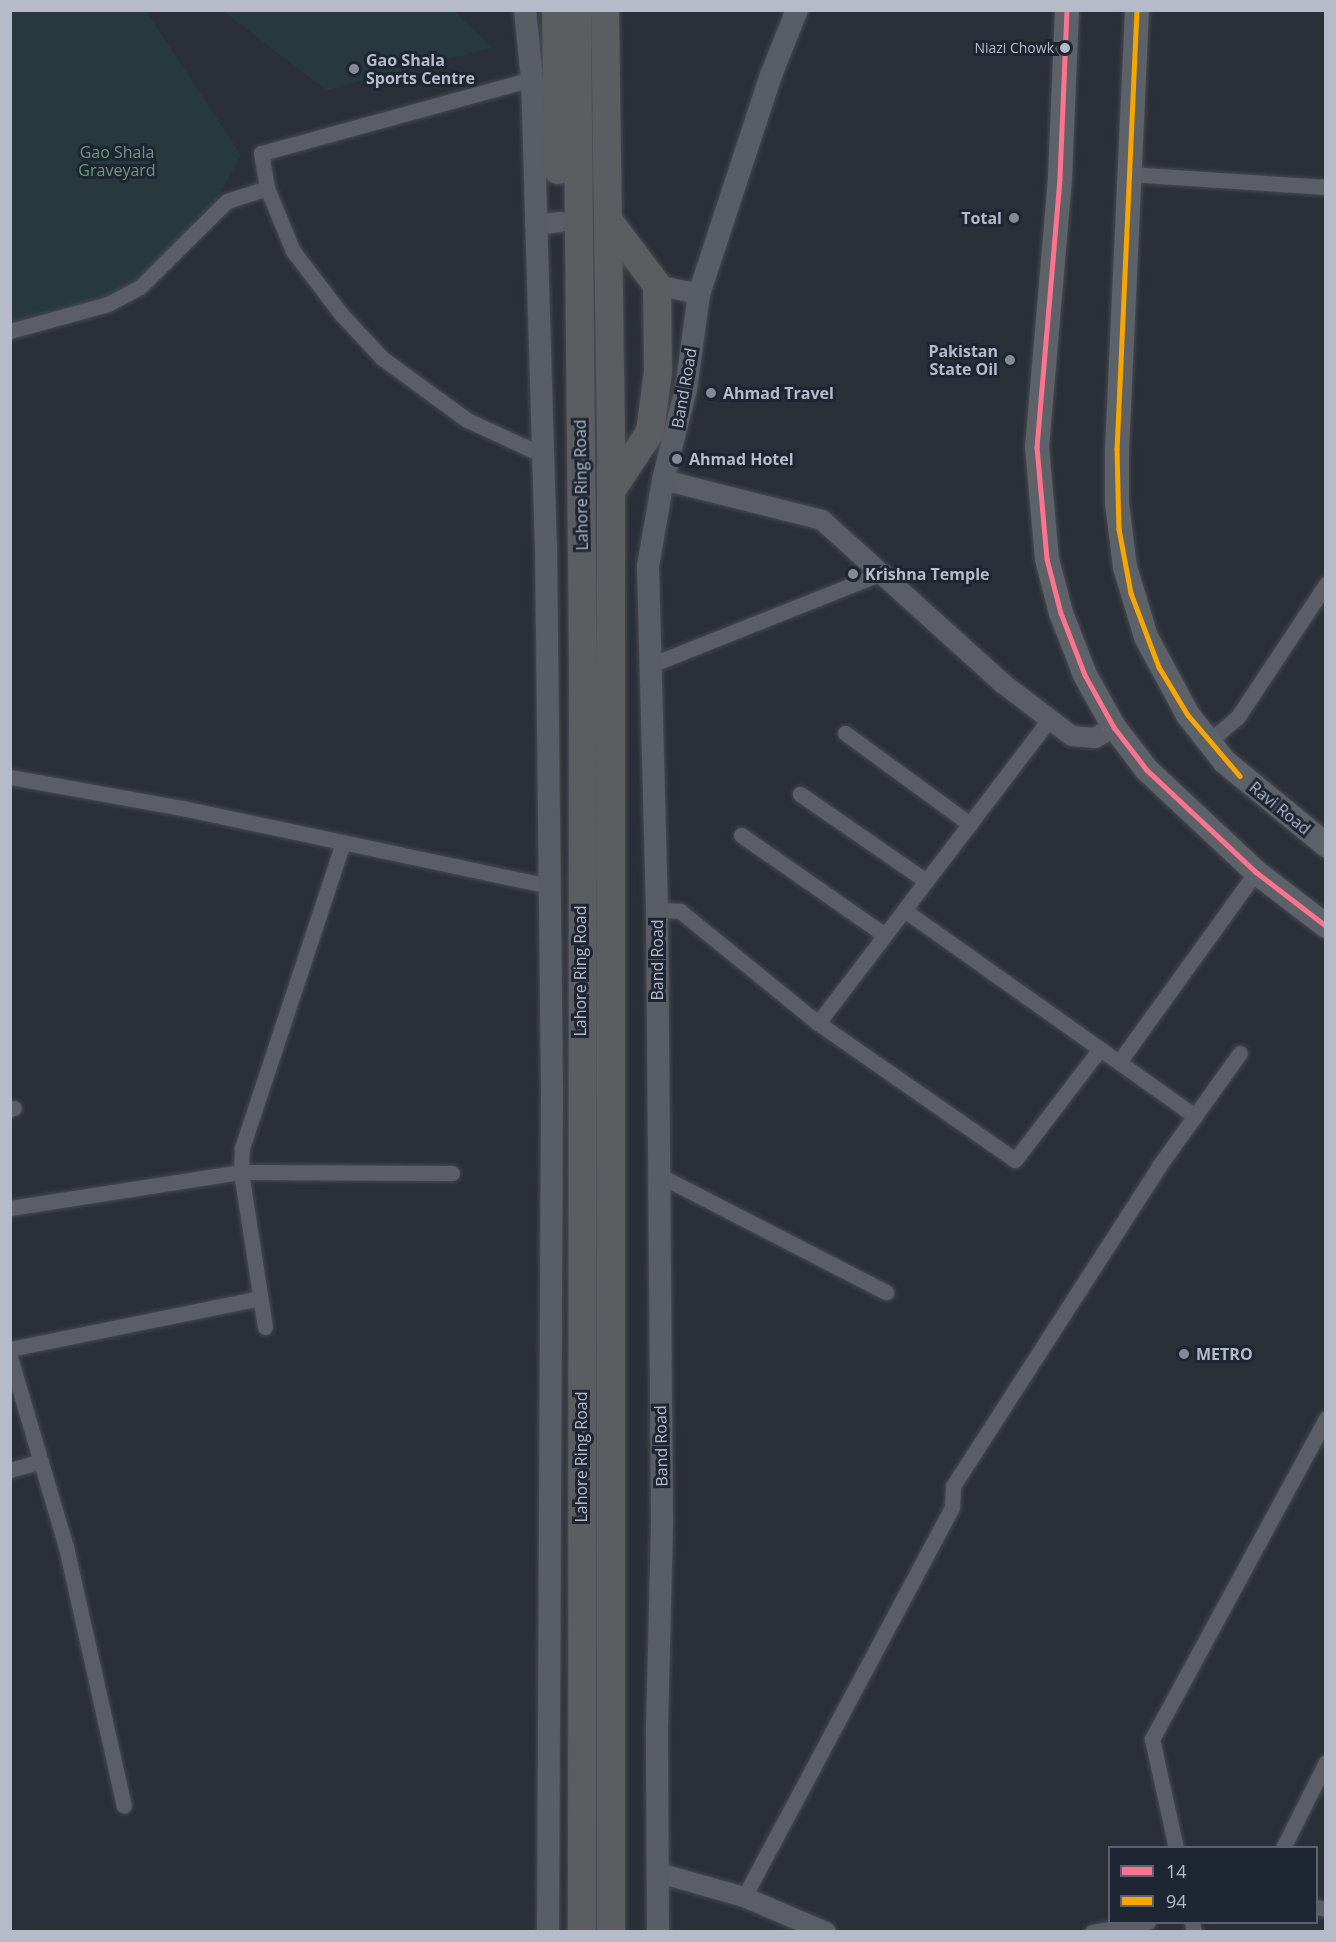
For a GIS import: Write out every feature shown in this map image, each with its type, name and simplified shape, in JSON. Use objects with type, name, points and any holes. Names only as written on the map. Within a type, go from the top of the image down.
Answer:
[{"type":"highway","points":[[556,10],[548,223],[562,259],[578,350]]},
{"type":"highway","name":"Lahore Ring Road","points":[[577,10],[578,350],[583,675],[582,1932]]},
{"type":"highway","name":"Lahore Ring Road","points":[[605,10],[611,491],[611,1932]]},
{"type":"highway","points":[[608,220],[657,285],[658,372],[650,432],[611,491]]},
{"type":"main road","points":[[525,10],[548,223],[543,455],[549,886],[548,1932]]},
{"type":"main road","name":"Band Road","points":[[657,1932],[659,1872],[657,1729],[662,1519],[657,1174],[657,910],[653,664],[648,566],[663,480],[686,389],[699,294],[771,75],[797,10]]},
{"type":"main road","points":[[1067,10],[1060,179],[1037,447],[1047,559],[1061,613],[1085,675],[1114,727],[1163,786],[1256,872],[1326,926]]},
{"type":"main road","name":"Ravi Road","points":[[1137,10],[1117,449],[1119,529],[1131,593],[1146,637],[1175,697],[1208,742],[1252,787],[1326,845]]},
{"type":"street","points":[[532,79],[261,153],[267,188],[293,251],[342,315],[382,358],[467,420],[543,455]]},
{"type":"street","points":[[1129,174],[1326,187]]},
{"type":"street","points":[[10,331],[108,304],[140,287],[228,201],[267,188]]},
{"type":"street","points":[[657,285],[699,294]]},
{"type":"street","points":[[663,480],[822,520],[1001,682],[1072,736],[1083,739],[1095,738],[1114,727]]},
{"type":"street","points":[[653,664],[879,574]]},
{"type":"street","points":[[1208,742],[1237,718],[1326,584]]},
{"type":"street","points":[[818,1023],[1050,719]]},
{"type":"street","points":[[845,733],[970,824]]},
{"type":"street","points":[[10,777],[343,842],[549,886]]},
{"type":"street","points":[[800,794],[926,882]]},
{"type":"street","points":[[741,835],[885,935]]},
{"type":"street","points":[[264,1327],[241,1172],[246,1130],[343,842]]},
{"type":"street","points":[[1119,1062],[1256,872]]},
{"type":"street","points":[[657,910],[680,911],[818,1023],[1015,1160],[1100,1049]]},
{"type":"street","points":[[904,910],[1195,1116]]},
{"type":"street","points":[[744,1897],[952,1508],[953,1486],[1195,1116],[1240,1053]]},
{"type":"street","points":[[10,1208],[241,1172],[452,1173]]},
{"type":"street","points":[[657,1174],[886,1292]]},
{"type":"street","points":[[10,1349],[260,1298]]},
{"type":"street","points":[[10,1357],[66,1547],[124,1806]]},
{"type":"street","points":[[1176,1846],[1152,1739],[1321,1439],[1326,1418]]},
{"type":"street","points":[[10,1470],[41,1461]]},
{"type":"street","points":[[1284,1846],[1326,1762]]},
{"type":"street","points":[[659,1872],[744,1897],[826,1932]]},
{"type":"street","points":[[1092,1932],[1142,1924]]},
{"type":"green space","name":"Gao Shala Graveyard","points":[[10,11],[146,11],[241,155],[201,229],[137,299],[11,329]]},
{"type":"green space","name":"Gao Shala Sports Centre","points":[[223,11],[454,11],[492,48],[326,90]]},
{"type":"transit line","name":"14","points":[[1067,10],[1060,179],[1037,447],[1047,559],[1061,613],[1085,675],[1114,727],[1147,770],[1256,872],[1326,926]]},
{"type":"transit line","name":"94","points":[[1137,10],[1117,449],[1119,529],[1131,593],[1159,667],[1188,715],[1240,776]]},
{"type":"place","name":"Niazi Chowk","points":[[1065,48]]},
{"type":"place","name":"Gao Shala Sports Centre","points":[[354,69]]},
{"type":"place","name":"Total","points":[[1014,218]]},
{"type":"place","name":"Pakistan State Oil","points":[[1010,360]]},
{"type":"place","name":"Ahmad Travel","points":[[711,393]]},
{"type":"place","name":"Ahmad Hotel","points":[[677,459]]},
{"type":"place","name":"Krishna Temple","points":[[853,574]]},
{"type":"place","name":"METRO","points":[[1184,1354]]}]
